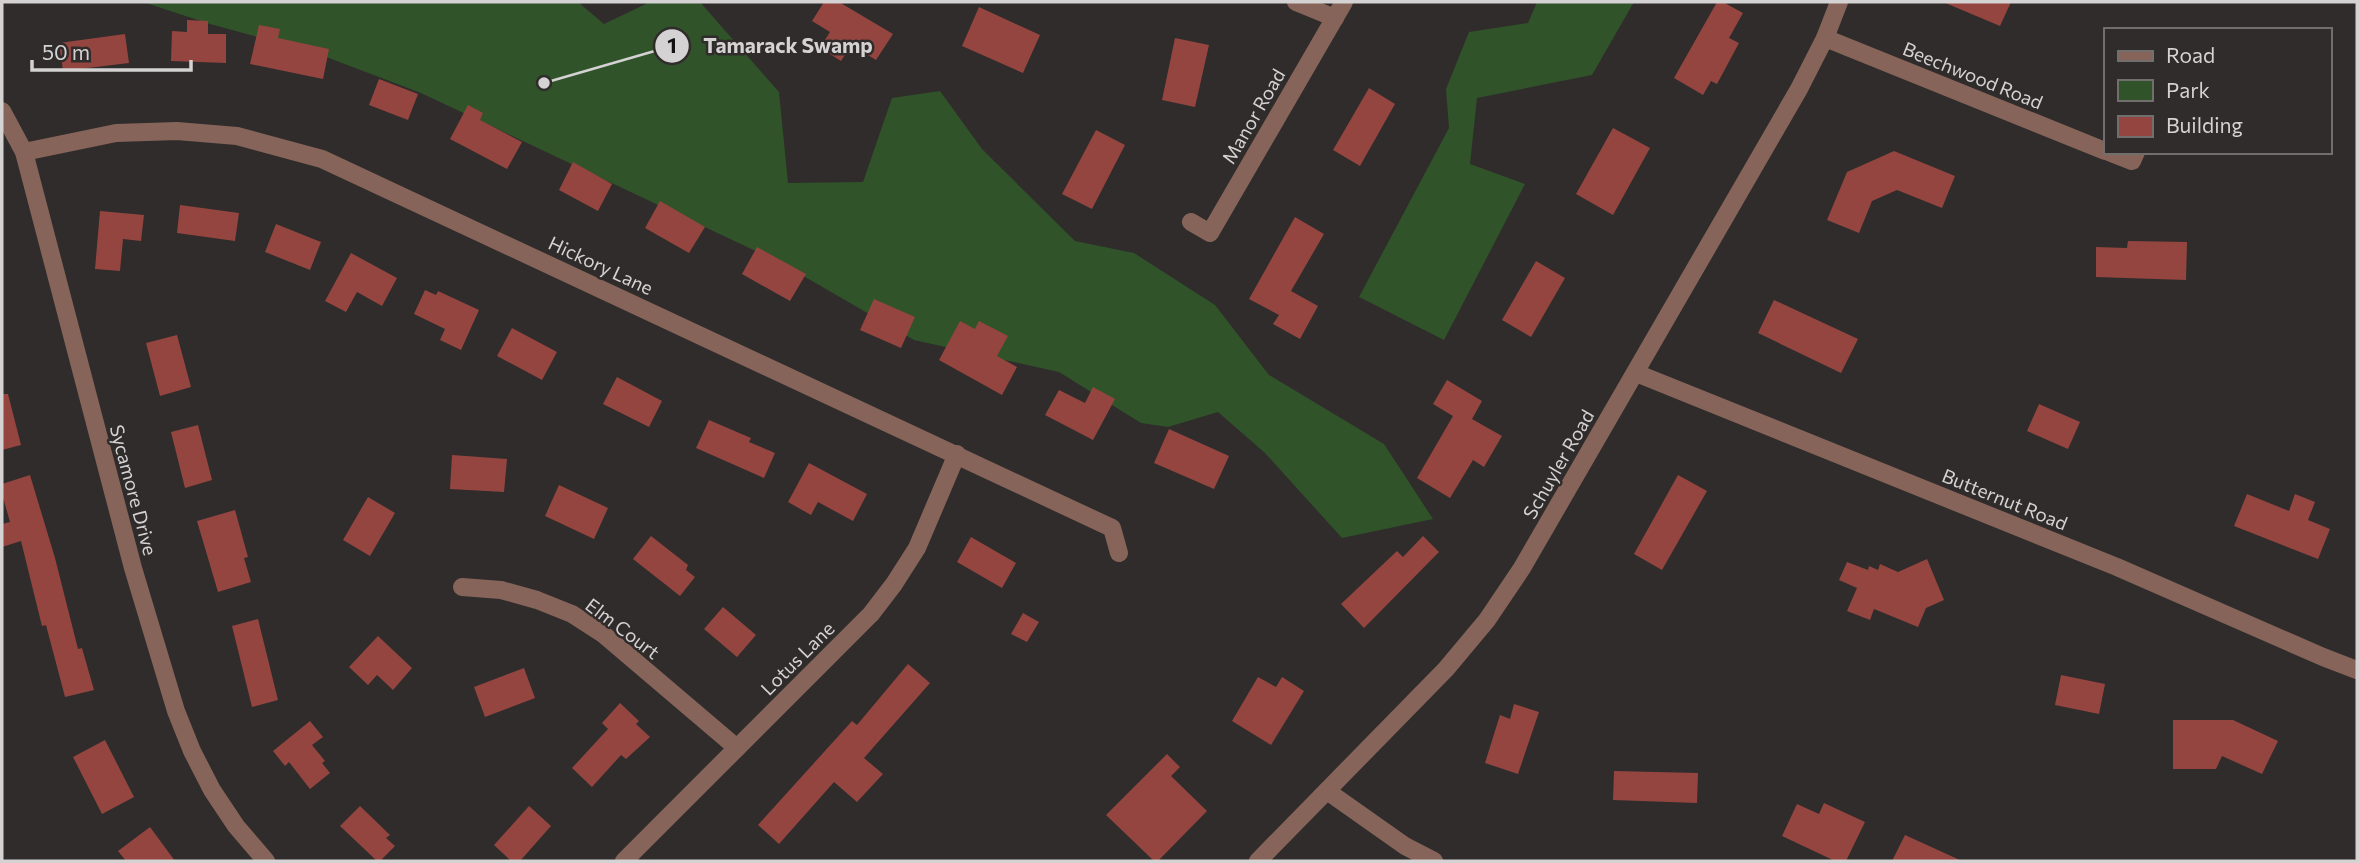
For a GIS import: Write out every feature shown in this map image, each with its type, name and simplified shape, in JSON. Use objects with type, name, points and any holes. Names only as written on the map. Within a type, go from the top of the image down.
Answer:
[{"type":"street","points":[[1296,2],[1339,10]]},
{"type":"street","name":"Schuyler Road","points":[[1258,861],[1447,669],[1487,620],[1522,568],[1799,89],[1825,38],[1839,2]]},
{"type":"street","name":"Manor Road","points":[[1191,222],[1210,233],[1339,10]]},
{"type":"street","name":"Beechwood Road","points":[[1825,38],[2104,150]]},
{"type":"street","name":"Sycamore Drive","points":[[2,111],[24,152],[133,568],[176,711],[212,790],[236,826],[266,861]]},
{"type":"street","name":"Hickory Lane","points":[[24,152],[116,133],[177,131],[237,136],[322,159],[1112,528],[1119,553]]},
{"type":"street","name":"Beechwood Road","points":[[2114,154],[2132,161],[2135,154]]},
{"type":"street","name":"Butternut Road","points":[[1636,373],[2117,567],[2357,670]]},
{"type":"street","name":"Lotus Lane","points":[[625,861],[871,614],[894,584],[916,548],[957,454]]},
{"type":"street","name":"Elm Court","points":[[462,587],[502,590],[572,614],[603,634],[737,748]]},
{"type":"street","points":[[1328,791],[1405,846],[1434,861]]},
{"type":"green space","points":[[143,2],[578,2],[604,24],[650,2],[700,2],[779,92],[788,183],[863,182],[892,98],[940,91],[982,149],[1075,241],[1134,253],[1215,305],[1269,375],[1384,444],[1433,519],[1342,538],[1265,453],[1218,412],[1168,427],[1141,423],[1059,372],[914,340],[781,263],[421,93],[313,52],[210,24]]},
{"type":"green space","points":[[1537,2],[1634,2],[1592,75],[1477,98],[1470,164],[1525,184],[1444,340],[1359,297],[1449,128],[1446,89],[1469,32],[1528,23]]},
{"type":"building","points":[[824,2],[839,2],[893,34],[876,60],[851,45],[841,61],[820,48],[830,32],[812,21]]},
{"type":"building","points":[[1717,2],[1723,2],[1743,13],[1729,38],[1739,43],[1717,84],[1711,81],[1703,95],[1674,78]]},
{"type":"building","points":[[1943,2],[2011,2],[2000,26]]},
{"type":"building","points":[[979,7],[1040,35],[1023,73],[962,46]]},
{"type":"building","points":[[187,20],[208,21],[208,34],[226,34],[226,63],[171,61],[172,31],[187,32]]},
{"type":"building","points":[[259,25],[280,29],[278,38],[329,49],[323,79],[250,64]]},
{"type":"building","points":[[125,34],[129,63],[63,71],[59,43]]},
{"type":"building","points":[[1175,38],[1209,45],[1195,107],[1162,100]]},
{"type":"building","points":[[379,79],[418,94],[408,120],[369,105]]},
{"type":"building","points":[[1369,88],[1395,104],[1360,166],[1333,150]]},
{"type":"building","points":[[468,105],[483,113],[480,120],[522,142],[507,169],[450,139]]},
{"type":"building","points":[[1613,128],[1650,148],[1613,215],[1576,194]]},
{"type":"building","points":[[1096,130],[1125,145],[1092,209],[1062,194]]},
{"type":"building","points":[[1894,151],[1955,176],[1942,208],[1897,190],[1872,201],[1859,233],[1827,220],[1847,172]]},
{"type":"building","points":[[573,162],[612,184],[598,211],[559,190]]},
{"type":"building","points":[[660,201],[705,227],[689,253],[645,228]]},
{"type":"building","points":[[180,205],[239,213],[235,241],[177,233]]},
{"type":"building","points":[[100,211],[144,215],[141,241],[123,239],[120,271],[95,269]]},
{"type":"building","points":[[1295,217],[1324,234],[1291,291],[1318,306],[1300,339],[1273,324],[1279,315],[1249,299]]},
{"type":"building","points":[[276,224],[321,242],[310,270],[265,252]]},
{"type":"building","points":[[2128,241],[2187,242],[2186,280],[2096,277],[2096,247],[2127,248]]},
{"type":"building","points":[[757,247],[806,274],[790,301],[742,274]]},
{"type":"building","points":[[351,253],[397,278],[382,306],[357,292],[346,312],[325,301]]},
{"type":"building","points":[[1536,261],[1565,278],[1531,337],[1502,320]]},
{"type":"building","points":[[425,290],[436,295],[438,291],[479,310],[461,350],[440,340],[445,329],[414,314]]},
{"type":"building","points":[[874,299],[915,317],[901,348],[860,330]]},
{"type":"building","points":[[1774,300],[1858,339],[1841,373],[1758,333]]},
{"type":"building","points":[[960,321],[975,329],[979,321],[1008,336],[997,356],[1017,367],[1002,395],[939,360]]},
{"type":"building","points":[[512,328],[557,352],[542,380],[497,356]]},
{"type":"building","points":[[177,335],[191,387],[160,396],[146,343]]},
{"type":"building","points":[[617,377],[662,401],[649,427],[603,404]]},
{"type":"building","points":[[1447,380],[1482,401],[1472,419],[1502,436],[1484,467],[1473,460],[1450,498],[1417,478],[1453,416],[1433,404]]},
{"type":"building","points":[[1093,387],[1115,399],[1093,440],[1045,415],[1059,390],[1085,403]]},
{"type":"building","points":[[2,394],[8,394],[21,445],[2,450]]},
{"type":"building","points":[[2039,404],[2080,422],[2068,449],[2027,431]]},
{"type":"building","points":[[709,420],[751,438],[749,442],[775,453],[764,478],[696,448]]},
{"type":"building","points":[[198,425],[212,480],[185,488],[171,432]]},
{"type":"building","points":[[1169,429],[1229,456],[1214,489],[1154,463]]},
{"type":"building","points":[[452,455],[507,459],[504,492],[450,489]]},
{"type":"building","points":[[809,463],[867,494],[853,521],[818,502],[811,515],[788,502]]},
{"type":"building","points":[[30,475],[78,649],[82,648],[94,690],[65,697],[46,625],[42,626],[21,541],[2,547],[2,524],[10,522],[2,484]]},
{"type":"building","points":[[1678,475],[1707,491],[1662,570],[1634,554]]},
{"type":"building","points":[[559,485],[608,508],[594,539],[545,516]]},
{"type":"building","points":[[2247,494],[2289,511],[2295,494],[2315,502],[2308,520],[2330,529],[2318,559],[2234,526]]},
{"type":"building","points":[[368,497],[395,513],[370,556],[343,540]]},
{"type":"building","points":[[235,510],[248,557],[244,558],[251,582],[218,592],[197,521]]},
{"type":"building","points":[[651,536],[688,565],[686,570],[695,577],[680,596],[633,559]]},
{"type":"building","points":[[1423,536],[1439,552],[1364,628],[1341,604],[1397,551],[1403,557]]},
{"type":"building","points":[[971,537],[1016,563],[1002,588],[957,562]]},
{"type":"building","points":[[1927,559],[1944,600],[1926,608],[1918,627],[1874,609],[1870,620],[1847,611],[1857,588],[1839,580],[1847,562],[1868,570],[1869,566],[1878,570],[1880,564],[1898,572]]},
{"type":"building","points":[[723,607],[756,635],[737,657],[704,629]]},
{"type":"building","points":[[1023,613],[1039,622],[1027,642],[1011,634]]},
{"type":"building","points":[[258,619],[278,700],[252,707],[232,626]]},
{"type":"building","points":[[378,636],[412,668],[393,690],[377,675],[368,685],[349,667]]},
{"type":"building","points":[[908,664],[930,683],[864,758],[883,774],[857,802],[834,782],[779,844],[758,825],[852,721],[857,725]]},
{"type":"building","points":[[524,668],[535,698],[485,717],[474,687]]},
{"type":"building","points":[[2061,675],[2105,684],[2099,714],[2055,705]]},
{"type":"building","points":[[1258,677],[1276,687],[1282,677],[1304,691],[1271,745],[1232,721]]},
{"type":"building","points":[[620,703],[639,721],[636,724],[650,737],[626,759],[621,755],[592,787],[572,768],[608,729],[602,723]]},
{"type":"building","points":[[1514,704],[1539,712],[1518,774],[1485,763],[1500,715],[1510,719]]},
{"type":"building","points":[[2173,720],[2233,720],[2278,741],[2262,774],[2222,756],[2216,769],[2173,769]]},
{"type":"building","points":[[310,721],[323,737],[312,745],[325,761],[322,763],[330,773],[310,789],[289,762],[285,766],[273,751]]},
{"type":"building","points":[[105,740],[134,797],[102,814],[73,757]]},
{"type":"building","points":[[1167,754],[1180,767],[1171,776],[1207,811],[1158,861],[1154,861],[1106,815]]},
{"type":"building","points":[[1614,771],[1698,773],[1697,803],[1613,800]]},
{"type":"building","points":[[1824,803],[1865,822],[1846,861],[1835,861],[1782,836],[1797,804],[1819,814]]},
{"type":"building","points":[[360,806],[390,835],[386,838],[395,846],[380,861],[340,826]]},
{"type":"building","points":[[529,806],[551,826],[520,861],[511,861],[494,845]]},
{"type":"building","points":[[150,827],[175,861],[126,861],[118,851]]},
{"type":"building","points":[[1905,835],[1962,861],[1892,861]]},
{"type":"place","name":"Tamarack Swamp","points":[[544,83]]}]
